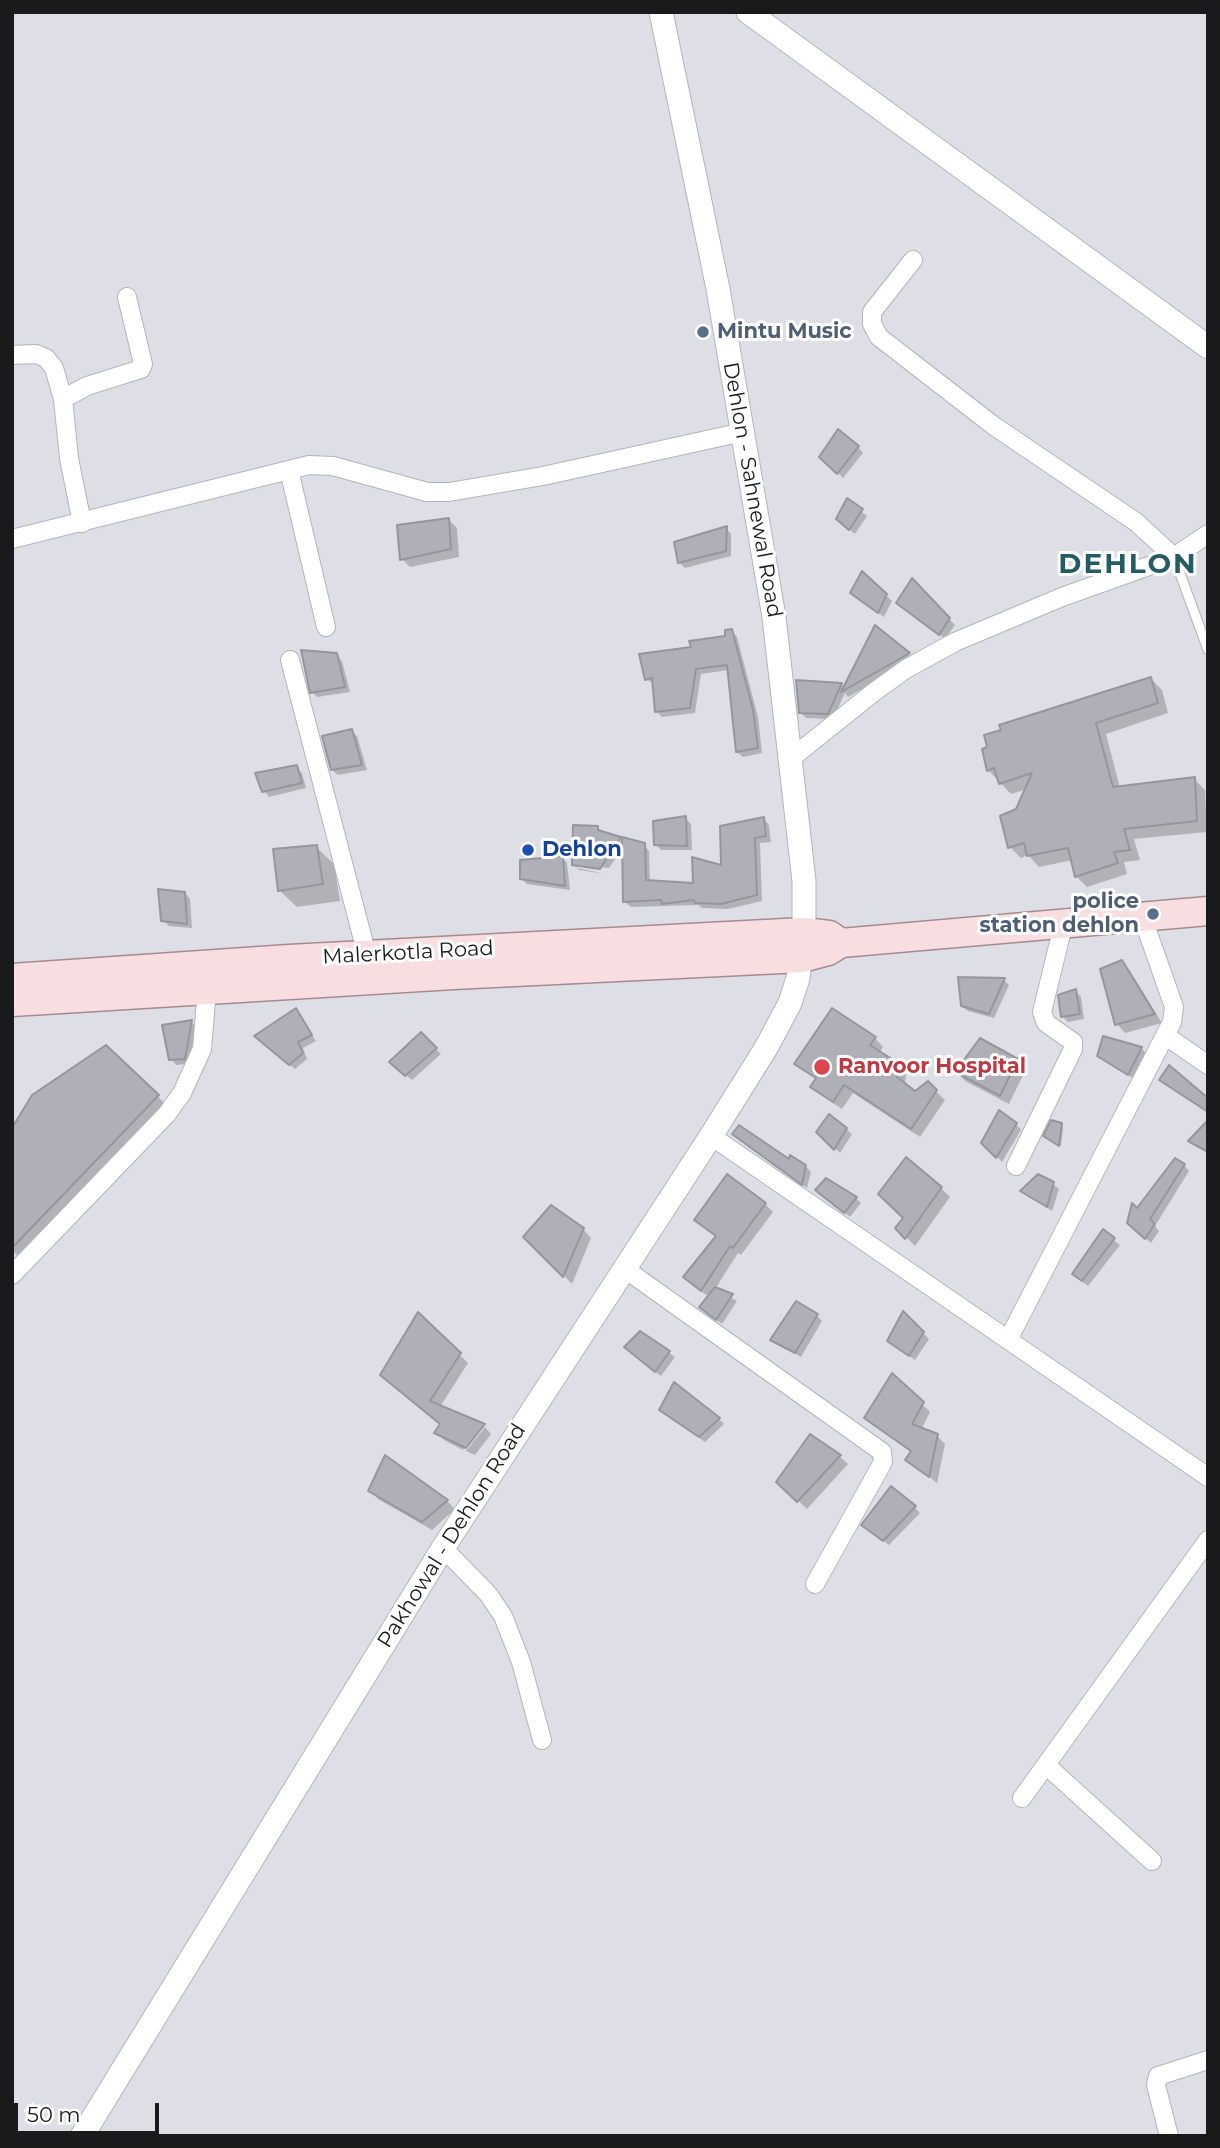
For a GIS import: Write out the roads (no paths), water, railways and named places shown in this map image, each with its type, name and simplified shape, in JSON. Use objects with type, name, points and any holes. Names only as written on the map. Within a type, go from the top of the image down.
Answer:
[{"type":"main road","points":[[803,945],[829,935],[841,943],[1208,911]]},
{"type":"main road","name":"Malerkotla Road","points":[[12,978],[367,955],[803,945]]},
{"type":"main road","name":"Malerkotla Road","points":[[12,1002],[803,945]]},
{"type":"street","name":"Dehlon - Sahnewal Road","points":[[662,12],[718,289],[774,617],[804,881],[803,945]]},
{"type":"street","points":[[748,12],[1208,347]]},
{"type":"street","points":[[914,260],[872,312],[872,324],[879,337],[994,426],[1136,522],[1174,557]]},
{"type":"street","points":[[63,399],[88,386],[141,369],[127,297]]},
{"type":"street","points":[[12,355],[36,354],[46,358],[54,368],[63,399],[69,458],[82,523]]},
{"type":"street","points":[[12,539],[309,465],[332,466],[412,489],[449,492],[543,476],[743,432]]},
{"type":"street","points":[[289,470],[326,627]]},
{"type":"street","points":[[789,760],[895,677],[955,642],[1062,597],[1174,557],[1208,534]]},
{"type":"street","points":[[290,660],[367,955]]},
{"type":"street","points":[[1009,1338],[1166,1036],[1174,1007],[1142,916]]},
{"type":"street","points":[[1016,1166],[1073,1049],[1073,1042],[1046,1023],[1042,1012],[1064,922]]},
{"type":"street","name":"Pakhowal - Dehlon Road","points":[[82,2136],[443,1548],[711,1136],[790,1003],[803,945]]},
{"type":"street","points":[[12,1275],[167,1114],[182,1093],[202,1049],[207,989]]},
{"type":"street","points":[[1166,1036],[1208,1065]]},
{"type":"street","points":[[711,1136],[1208,1477]]},
{"type":"street","points":[[625,1269],[882,1451],[883,1462],[815,1584]]},
{"type":"street","points":[[1022,1798],[1208,1541]]},
{"type":"street","points":[[443,1548],[488,1594],[503,1616],[521,1662],[542,1740]]},
{"type":"street","points":[[1047,1766],[1152,1861]]},
{"type":"street","points":[[1169,2136],[1156,2085],[1158,2076],[1208,2060]]},
{"type":"lane","points":[[1174,557],[1208,650]]},
{"type":"place","name":"Mintu Music","points":[[703,332]]},
{"type":"place","name":"Dehlon","points":[[528,850]]},
{"type":"place","name":"police station dehlon","points":[[1153,914]]},
{"type":"place","name":"Ranvoor Hospital","points":[[822,1067]]},
{"type":"district","name":"DEHLON","points":[[1128,565]]}]
